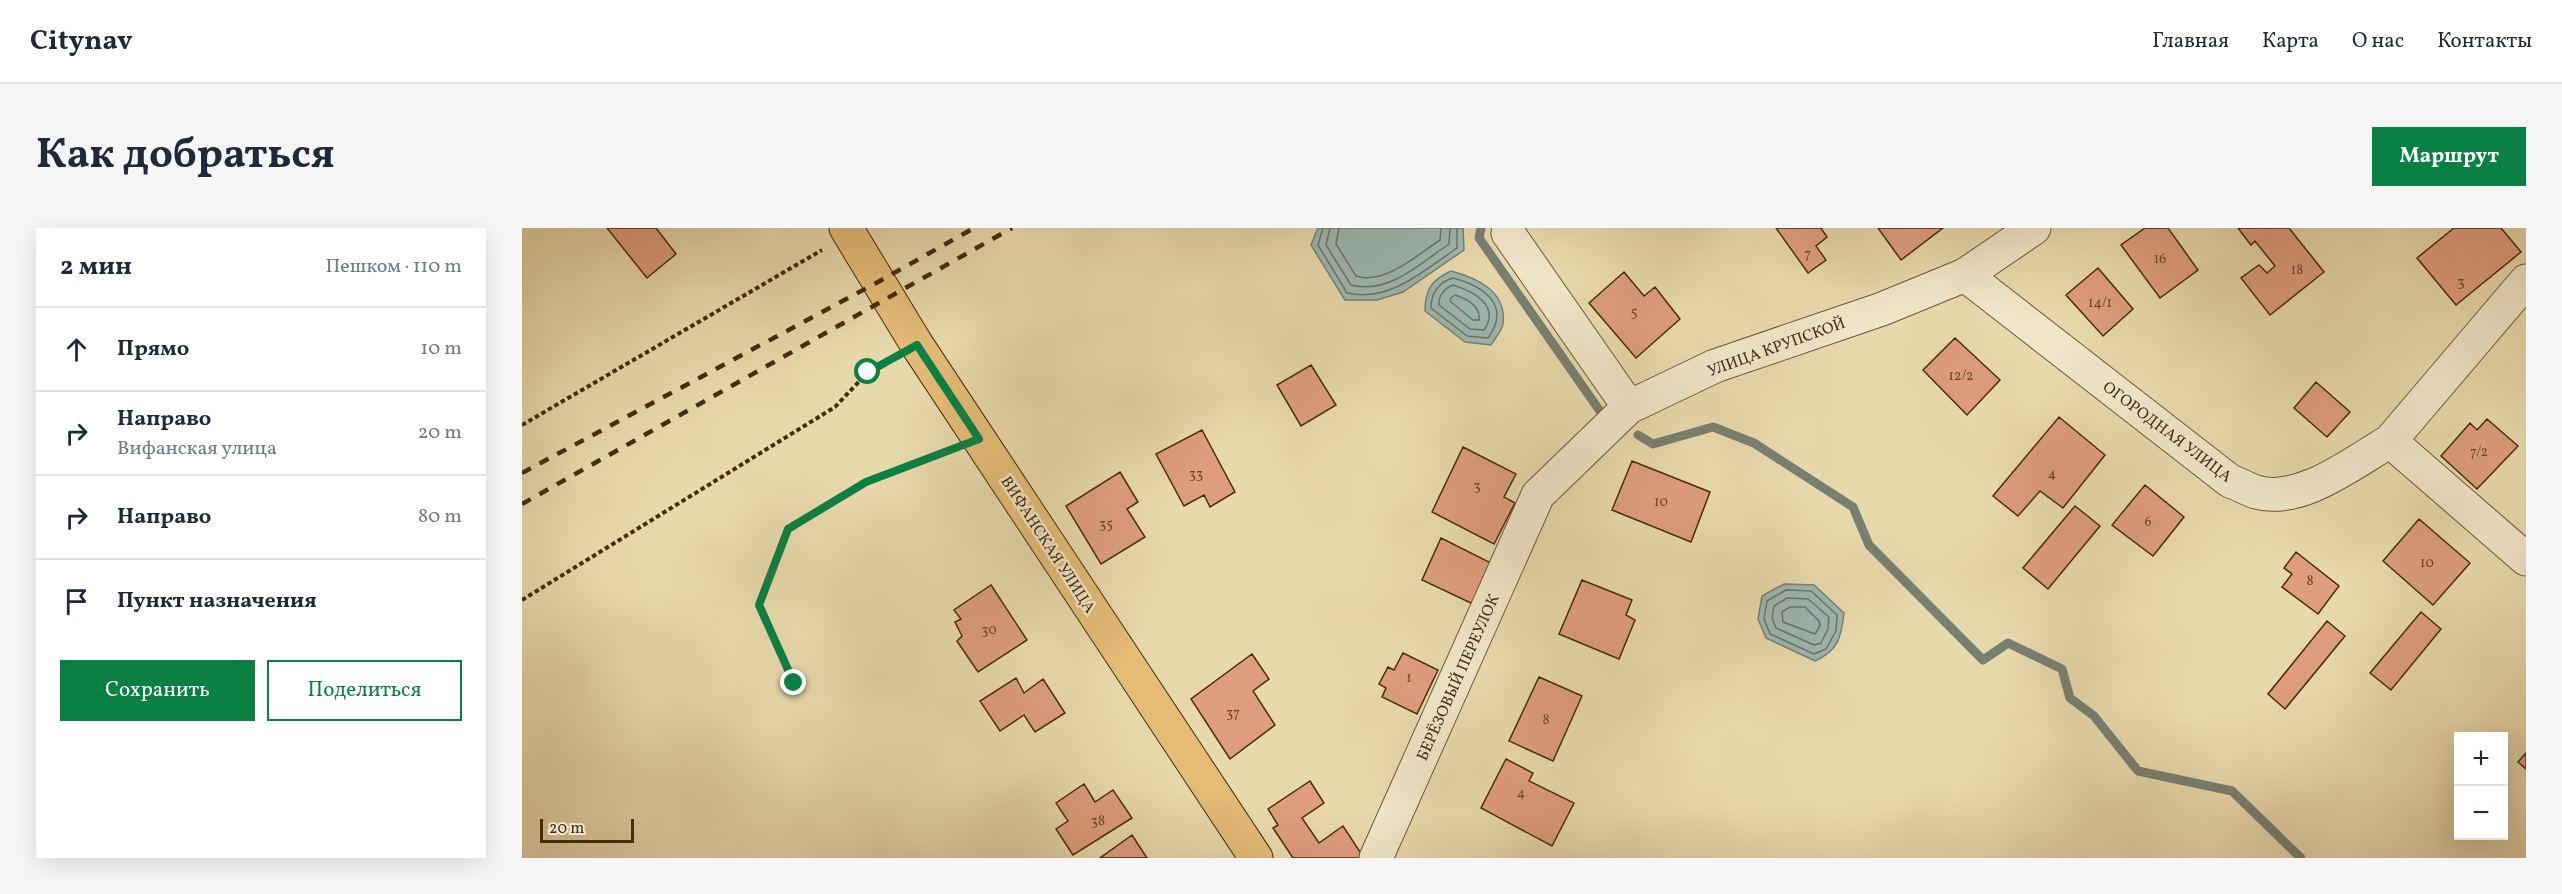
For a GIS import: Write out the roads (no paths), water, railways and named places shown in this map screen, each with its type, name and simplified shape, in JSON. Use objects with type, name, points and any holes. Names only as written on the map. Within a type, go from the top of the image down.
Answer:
[{"type":"main road","name":"ВИФАНСКАЯ УЛИЦА","points":[[846,228],[917,345],[1256,858]]},
{"type":"street","name":"УЛИЦА КРУПСКОЙ","points":[[1538,495],[1629,407],[1715,366],[1882,309],[1965,275],[2034,228]]},
{"type":"street","points":[[1508,233],[1629,407]]},
{"type":"street","name":"ОГОРОДНАЯ УЛИЦА","points":[[1965,275],[2230,481],[2258,492],[2277,494],[2309,489],[2390,441],[2526,281]]},
{"type":"street","points":[[2390,441],[2526,559]]},
{"type":"street","name":"БЕРЁЗОВЫЙ ПЕРЕУЛОК","points":[[1376,858],[1538,495]]},
{"type":"water","points":[[1318,228],[1463,228],[1464,250],[1403,292],[1377,300],[1345,300],[1311,245]]},
{"type":"water","points":[[1451,271],[1480,282],[1495,295],[1500,303],[1503,324],[1491,345],[1465,342],[1425,311],[1426,297],[1431,286]]},
{"type":"water","points":[[1784,584],[1814,585],[1844,613],[1840,636],[1834,647],[1815,661],[1766,638],[1758,619],[1762,596]]},
{"type":"waterway","points":[[1481,228],[1479,238],[1602,414]]},
{"type":"waterway","points":[[1638,435],[1653,444],[1713,427],[1754,443],[1853,507],[1869,545],[1983,660],[2008,643],[2062,669],[2070,698],[2094,716],[2138,771],[2232,791],[2301,858]]},
{"type":"railway","points":[[522,473],[974,228]]},
{"type":"railway","points":[[522,504],[1012,228]]}]
